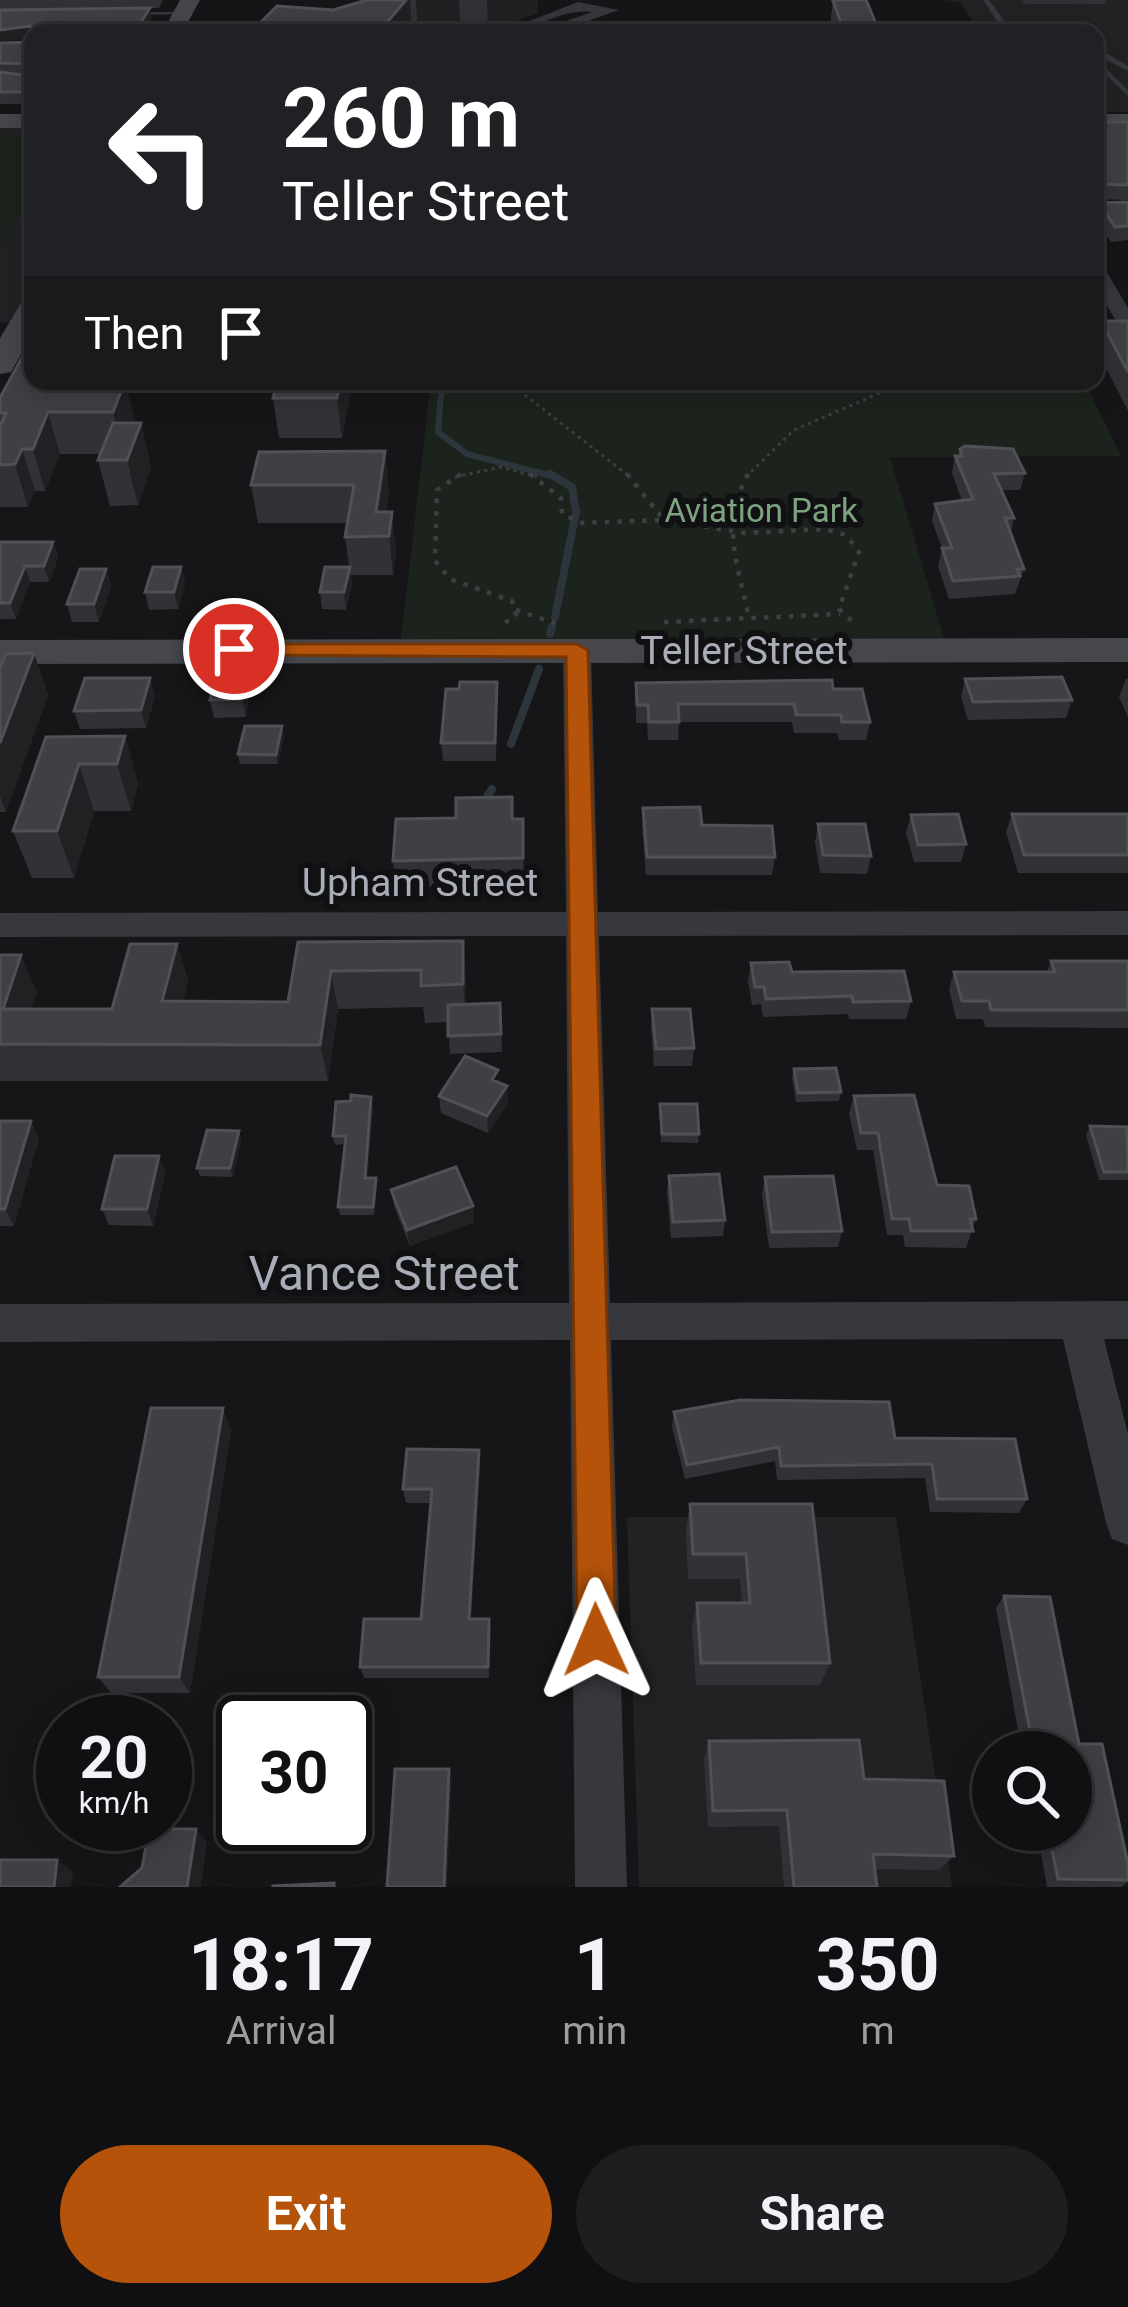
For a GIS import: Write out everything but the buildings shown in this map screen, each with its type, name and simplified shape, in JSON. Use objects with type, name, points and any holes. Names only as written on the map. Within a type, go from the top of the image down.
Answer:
[{"type":"street","points":[[530,24],[578,6],[612,10],[568,24]]},
{"type":"street","points":[[1104,283],[1125,317]]},
{"type":"street","points":[[0,365],[24,326]]},
{"type":"street","points":[[577,650],[601,1887]]},
{"type":"street","name":"Teller Street","points":[[0,652],[1128,650]]},
{"type":"street","name":"Upham Street","points":[[0,925],[1128,923]]},
{"type":"street","name":"Vance Street","points":[[0,1323],[1128,1320]]},
{"type":"street","points":[[1079,1321],[1128,1523]]},
{"type":"lane","points":[[116,14],[181,16]]},
{"type":"lane","points":[[1104,66],[1128,94]]},
{"type":"path","points":[[518,390],[626,471],[664,520]]},
{"type":"path","points":[[857,624],[840,614],[749,617],[734,579],[738,566],[730,530],[739,494],[760,456],[836,405],[880,390]]},
{"type":"path","points":[[487,630],[512,618],[516,610],[500,595],[457,582],[437,568],[442,536],[434,504],[436,490],[474,470],[530,473],[556,488],[566,518],[582,523],[664,520],[775,534],[825,529],[853,540],[859,552],[840,614]]},
{"type":"shaded area","points":[[945,0],[1128,0],[1128,112],[1104,112],[1104,24],[974,24],[961,3]]},
{"type":"shaded area","points":[[0,125],[24,125],[24,298],[11,322],[0,322]]},
{"type":"shaded area","points":[[627,1517],[896,1517],[952,1887],[639,1887]]},
{"type":"green space","points":[[0,134],[24,134],[24,207],[0,246]]},
{"type":"green space","name":"Aviation Park","points":[[430,390],[1088,390],[1121,456],[890,457],[944,638],[401,639]]},
{"type":"waterway","points":[[441,390],[438,432],[467,454],[554,477]]},
{"type":"waterway","points":[[550,474],[554,477]]},
{"type":"waterway","points":[[554,477],[572,487],[576,512],[555,617]]},
{"type":"waterway","points":[[550,634],[552,627]]},
{"type":"waterway","points":[[511,744],[539,669]]},
{"type":"waterway","points":[[488,795],[492,789]]},
{"type":"route","points":[[234,649],[577,650],[596,1640]]}]
